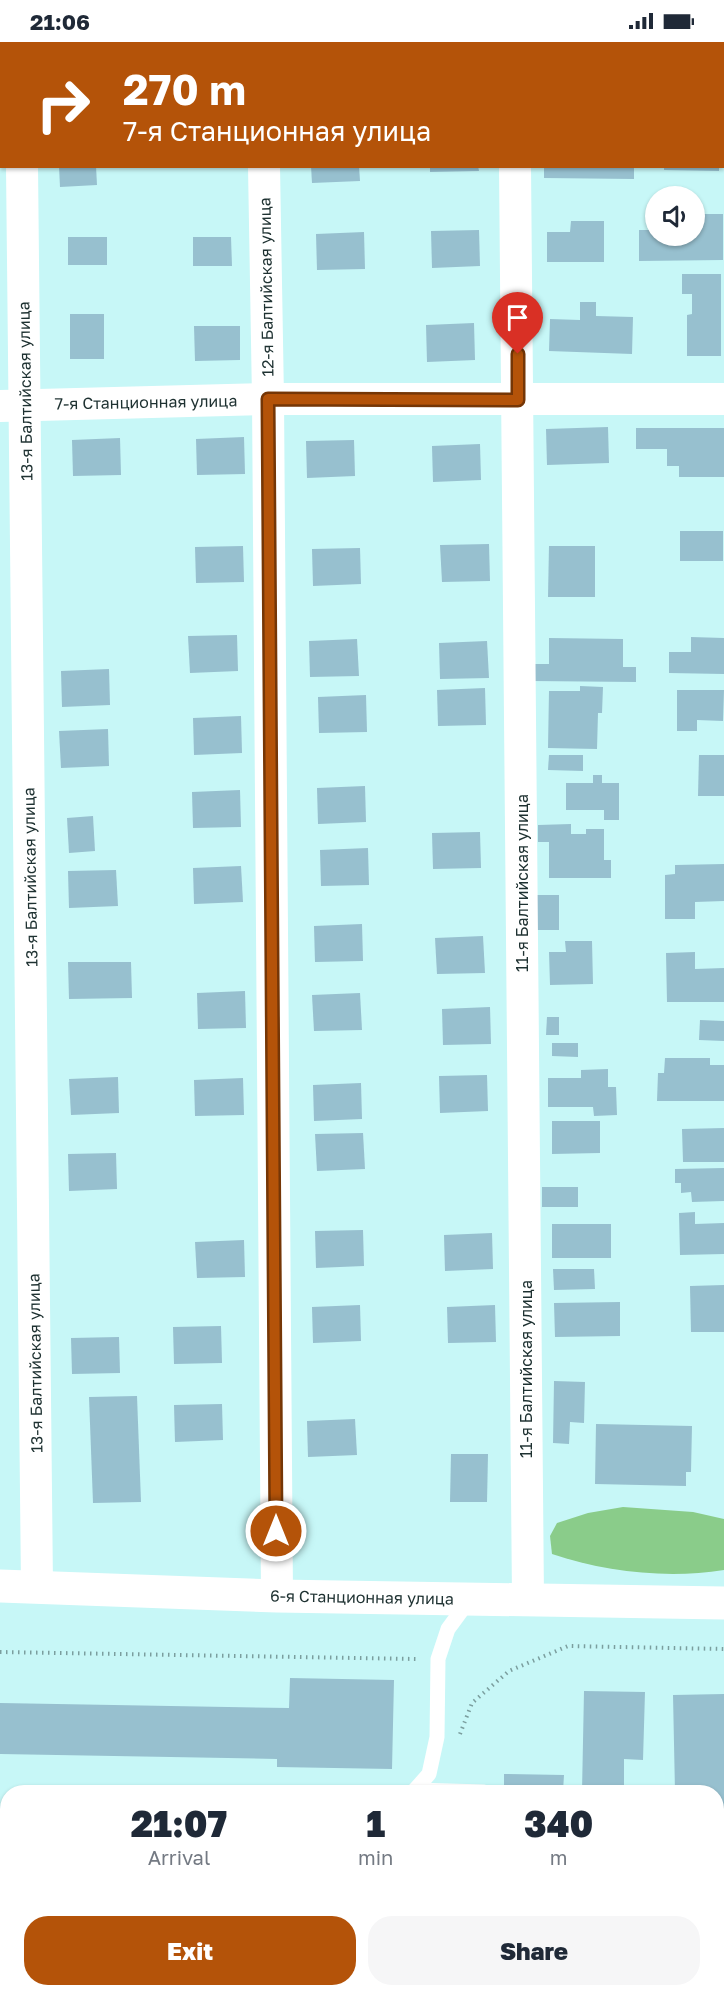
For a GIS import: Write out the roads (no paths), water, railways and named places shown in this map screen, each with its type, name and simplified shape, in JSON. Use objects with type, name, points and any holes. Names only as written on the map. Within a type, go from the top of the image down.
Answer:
[{"type":"main road","name":"6-я Станционная улица","points":[[0,1586],[277,1596],[724,1603]]},
{"type":"street","name":"13-я Балтийская улица","points":[[22,168],[13,406],[37,1587]]},
{"type":"street","name":"12-я Балтийская улица","points":[[264,168],[268,399],[277,1596]]},
{"type":"street","name":"11-я Балтийская улица","points":[[515,168],[528,1600]]},
{"type":"street","name":"7-я Станционная улица","points":[[13,406],[268,399],[724,399]]},
{"type":"lane","points":[[419,1785],[429,1774],[437,1737],[438,1659],[448,1629],[470,1599]]}]
